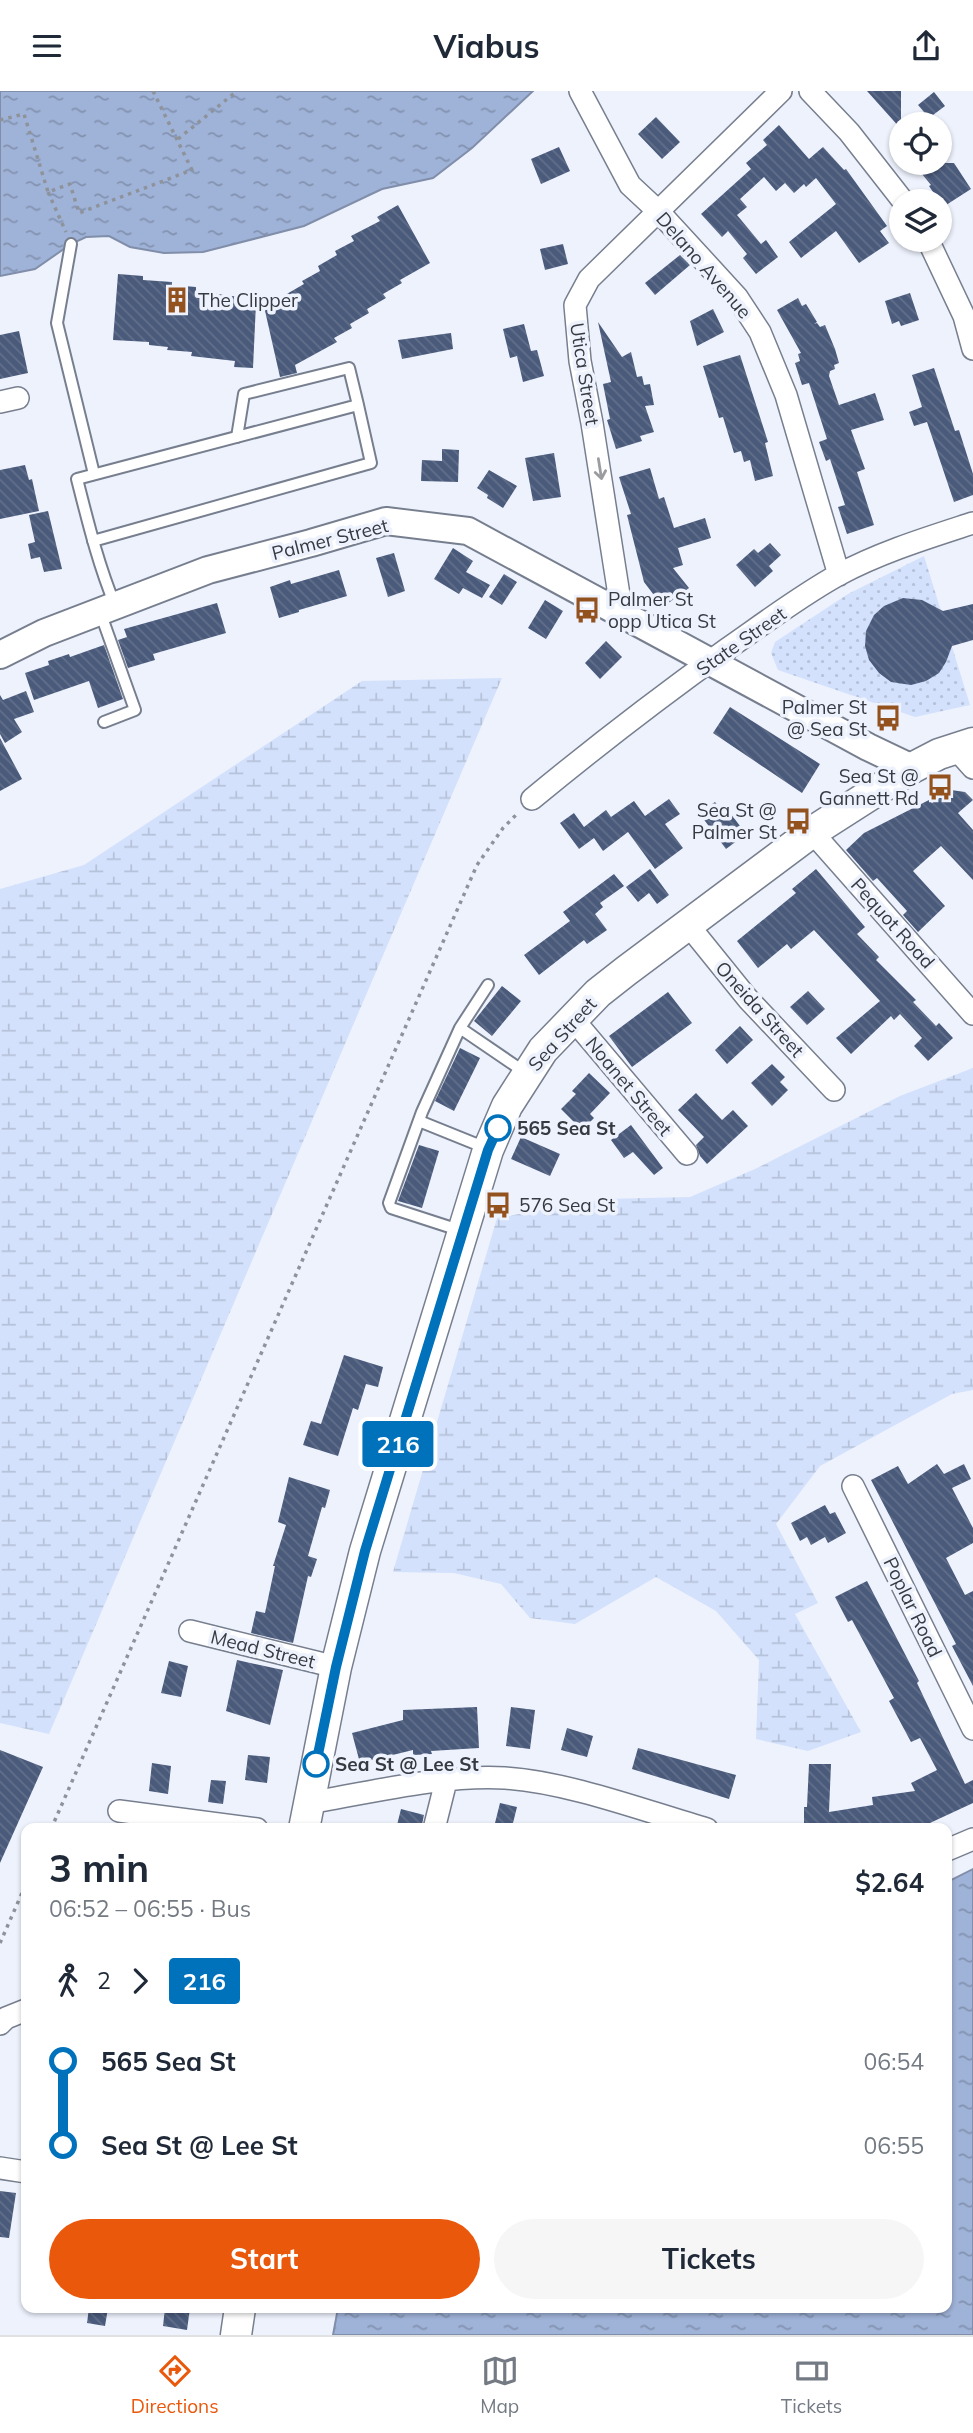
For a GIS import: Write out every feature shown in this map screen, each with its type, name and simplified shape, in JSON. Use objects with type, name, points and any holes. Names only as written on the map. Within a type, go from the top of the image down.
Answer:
[{"type":"main road","name":"Sea Street","points":[[306,1816],[336,1667],[365,1551],[488,1150],[526,1073],[542,1050],[598,993],[812,832],[912,768],[939,754],[967,753]]},
{"type":"main road","points":[[236,2335],[239,2313]]},
{"type":"street","name":"Delano Avenue","points":[[580,91],[630,185],[659,212],[737,297],[760,332],[786,395],[839,575]]},
{"type":"street","name":"Utica Street","points":[[622,614],[580,361],[575,305],[589,279],[781,91]]},
{"type":"street","points":[[810,91],[849,132],[894,189]]},
{"type":"street","points":[[934,252],[964,316],[973,349]]},
{"type":"street","name":"Palmer Street","points":[[0,655],[44,633],[208,570],[386,521],[468,531],[868,747],[912,768]]},
{"type":"street","name":"State Street","points":[[532,799],[602,741],[711,661],[768,620],[839,575],[894,549],[973,523]]},
{"type":"street","name":"Pequot Road","points":[[812,832],[973,1014]]},
{"type":"street","name":"Oneida Street","points":[[689,926],[748,999],[834,1090]]},
{"type":"street","name":"Noanet Street","points":[[572,1018],[687,1154]]},
{"type":"street","name":"Poplar Road","points":[[853,1486],[973,1729]]},
{"type":"street","name":"Mead Street","points":[[190,1631],[336,1667]]},
{"type":"street","points":[[306,1816],[446,1781],[504,1778],[558,1787],[686,1823]]},
{"type":"street","points":[[436,1823],[446,1781]]},
{"type":"street","points":[[119,1811],[211,1823]]},
{"type":"street","points":[[952,1848],[973,1839]]},
{"type":"street","points":[[0,2024],[6,2018],[21,2012]]},
{"type":"street","points":[[0,2168],[21,2171]]},
{"type":"lane","points":[[71,244],[57,323],[94,474]]},
{"type":"lane","points":[[93,541],[371,463],[349,368],[244,394],[237,437]]},
{"type":"lane","points":[[104,722],[135,710],[107,608],[101,570],[77,479],[358,405]]},
{"type":"lane","points":[[463,1232],[391,1208],[388,1203],[419,1121],[460,1028],[488,985]]},
{"type":"lane","points":[[460,1028],[526,1073]]},
{"type":"lane","points":[[419,1121],[488,1150]]},
{"type":"path","points":[[48,192],[70,184],[79,213],[192,170],[153,91]]},
{"type":"path","points":[[178,139],[237,91]]},
{"type":"path","points":[[0,120],[24,114],[48,192],[71,244]]},
{"type":"path","points":[[54,1823],[477,865],[503,828],[532,799]]},
{"type":"path","points":[[0,1943],[21,1895]]},
{"type":"green space","points":[[924,556],[970,705],[915,717],[778,670],[771,653],[775,642],[848,594]]},
{"type":"green space","points":[[502,678],[49,1734],[0,1723],[0,889],[84,865],[362,681]]},
{"type":"green space","points":[[973,1068],[973,1390],[952,1394],[820,1466],[776,1524],[818,1603],[795,1614],[861,1732],[808,1751],[756,1739],[759,1660],[716,1611],[656,1577],[575,1624],[530,1618],[501,1584],[454,1573],[393,1572],[497,1218],[605,1199],[690,1197],[755,1169],[900,1096]]},
{"type":"water","points":[[0,91],[533,91],[472,148],[433,178],[382,189],[304,226],[203,252],[164,253],[130,247],[109,236],[86,237],[35,269],[0,276]]},
{"type":"water","points":[[973,1869],[973,2335],[333,2335],[337,2313],[952,2313],[952,1880]]},
{"type":"building","points":[[867,91],[901,91],[901,112],[889,112],[889,116]]},
{"type":"building","points":[[934,92],[945,106],[937,112],[924,112],[918,105]]},
{"type":"building","points":[[656,117],[680,142],[662,159],[638,134]]},
{"type":"building","points":[[779,125],[809,159],[823,147],[844,170],[846,169],[887,226],[880,231],[889,243],[859,263],[836,231],[801,258],[789,242],[836,204],[816,178],[794,193],[785,183],[776,191],[764,177],[740,199],[747,207],[737,215],[761,244],[766,240],[778,257],[756,274],[743,258],[747,254],[728,231],[722,237],[701,214],[751,169],[746,163],[767,145],[763,140]]},
{"type":"building","points":[[559,147],[570,171],[541,184],[531,159]]},
{"type":"building","points":[[954,163],[971,189],[952,201],[952,189],[931,189],[923,175],[952,175]]},
{"type":"building","points":[[398,205],[430,263],[400,280],[402,283],[383,294],[386,298],[367,309],[369,313],[350,324],[352,328],[334,338],[337,342],[295,365],[297,373],[280,377],[263,302],[285,295],[304,284],[302,281],[320,271],[318,266],[337,255],[335,251],[354,241],[351,236],[380,221],[377,217]]},
{"type":"building","points":[[563,244],[568,264],[545,270],[540,249]]},
{"type":"building","points":[[680,255],[690,265],[655,295],[645,283]]},
{"type":"building","points":[[118,274],[143,276],[143,280],[196,287],[196,291],[239,297],[239,302],[256,303],[253,368],[234,367],[235,361],[191,356],[192,352],[167,350],[168,347],[149,345],[149,342],[113,340]]},
{"type":"building","points":[[910,293],[919,320],[901,326],[899,321],[892,324],[885,301]]},
{"type":"building","points":[[798,298],[802,306],[806,304],[817,322],[814,324],[817,323],[820,327],[825,325],[835,349],[839,363],[834,365],[835,369],[830,371],[829,376],[839,405],[875,393],[884,420],[851,430],[865,469],[857,472],[874,525],[847,534],[838,507],[845,505],[830,459],[826,461],[819,442],[827,439],[809,383],[802,385],[795,363],[800,361],[798,354],[801,353],[777,310]]},
{"type":"building","points":[[713,309],[724,332],[697,346],[690,321]]},
{"type":"building","points":[[598,322],[622,357],[631,352],[637,377],[642,376],[644,385],[650,384],[654,405],[645,406],[654,432],[640,436],[642,441],[616,449],[607,420],[610,419],[603,384],[611,382]]},
{"type":"building","points":[[524,324],[531,351],[537,350],[544,376],[523,382],[517,356],[510,358],[503,329]]},
{"type":"building","points":[[19,331],[28,373],[0,379],[0,335]]},
{"type":"building","points":[[451,333],[453,349],[402,359],[398,340]]},
{"type":"building","points":[[740,355],[768,442],[765,443],[773,476],[755,481],[750,460],[744,462],[741,451],[734,453],[723,417],[719,418],[703,366]]},
{"type":"building","points":[[934,368],[973,474],[973,495],[954,502],[927,422],[914,426],[909,412],[922,407],[912,375]]},
{"type":"building","points":[[442,449],[459,450],[458,482],[421,481],[422,460],[442,461]]},
{"type":"building","points":[[554,453],[561,497],[533,501],[525,458]]},
{"type":"building","points":[[25,465],[29,480],[32,479],[39,511],[0,519],[0,470]]},
{"type":"building","points":[[650,468],[659,499],[664,497],[674,528],[705,518],[711,538],[678,548],[683,565],[673,568],[689,588],[663,607],[644,582],[627,515],[631,514],[619,477]]},
{"type":"building","points":[[489,470],[517,486],[503,508],[477,488]]},
{"type":"building","points":[[48,511],[62,569],[44,572],[40,557],[31,559],[28,544],[35,542],[29,515]]},
{"type":"building","points":[[770,543],[781,555],[769,566],[773,571],[755,587],[736,565],[754,549],[758,553]]},
{"type":"building","points":[[453,548],[473,561],[466,572],[490,585],[482,598],[463,588],[459,594],[434,579]]},
{"type":"building","points":[[394,553],[405,591],[388,597],[376,558]]},
{"type":"building","points":[[339,570],[347,596],[279,618],[270,587],[290,580],[291,584]]},
{"type":"building","points":[[504,574],[517,582],[502,605],[489,597]]},
{"type":"building","points":[[903,598],[922,600],[943,611],[973,604],[973,640],[952,646],[939,673],[926,681],[911,685],[891,682],[879,673],[869,660],[865,646],[866,631],[874,615],[884,606]]},
{"type":"building","points":[[545,600],[563,611],[546,639],[528,628]]},
{"type":"building","points":[[217,603],[226,633],[153,654],[155,660],[128,668],[118,640],[127,637],[124,629]]},
{"type":"building","points":[[606,641],[622,657],[600,679],[585,663]]},
{"type":"building","points":[[104,645],[123,699],[98,708],[89,681],[34,700],[25,673],[49,665],[48,661],[69,654],[70,657]]},
{"type":"building","points":[[26,691],[34,712],[14,719],[22,732],[5,743],[0,734],[0,695],[3,700]]},
{"type":"building","points":[[730,707],[820,764],[802,793],[713,733]]},
{"type":"building","points":[[0,738],[22,779],[0,791]]},
{"type":"building","points":[[951,790],[965,792],[973,800],[958,813],[973,830],[973,880],[941,846],[913,871],[945,906],[918,932],[903,915],[907,911],[877,878],[873,881],[846,850],[864,833],[929,800],[932,803]]},
{"type":"building","points":[[669,799],[680,814],[665,824],[683,848],[655,869],[628,832],[603,851],[594,838],[579,849],[560,823],[574,813],[584,827],[606,810],[611,817],[634,801],[645,816]]},
{"type":"building","points":[[715,802],[720,809],[725,806],[746,834],[726,849],[699,813]]},
{"type":"building","points":[[650,869],[669,895],[657,904],[649,893],[638,902],[626,887]]},
{"type":"building","points":[[816,869],[865,927],[857,934],[879,957],[876,960],[916,1000],[913,1002],[936,1026],[939,1023],[953,1038],[928,1061],[914,1046],[922,1038],[900,1014],[894,1020],[891,1016],[851,1054],[836,1038],[880,1001],[814,930],[791,949],[787,944],[758,968],[737,941],[796,893],[792,889]]},
{"type":"building","points":[[614,874],[624,886],[600,903],[603,907],[595,914],[607,930],[587,944],[584,940],[539,975],[524,955],[570,921],[563,912]]},
{"type":"building","points":[[502,986],[521,1001],[492,1036],[474,1021]]},
{"type":"building","points":[[808,991],[825,1009],[807,1025],[790,1007]]},
{"type":"building","points":[[668,992],[692,1023],[632,1067],[609,1036]]},
{"type":"building","points":[[740,1026],[753,1040],[727,1064],[715,1050]]},
{"type":"building","points":[[460,1048],[480,1058],[454,1111],[435,1101]]},
{"type":"building","points":[[772,1064],[785,1077],[780,1082],[788,1090],[772,1106],[751,1083]]},
{"type":"building","points":[[589,1073],[610,1093],[590,1114],[594,1118],[582,1130],[561,1109],[576,1094],[572,1091]]},
{"type":"building","points":[[696,1093],[722,1120],[733,1110],[748,1126],[707,1164],[696,1145],[704,1137],[678,1110]]},
{"type":"building","points":[[631,1125],[663,1168],[654,1175],[633,1152],[624,1158],[611,1140]]},
{"type":"building","points":[[521,1137],[560,1154],[550,1176],[511,1159]]},
{"type":"building","points":[[419,1145],[439,1151],[422,1208],[398,1201]]},
{"type":"building","points":[[344,1355],[383,1367],[378,1387],[366,1384],[358,1410],[353,1408],[338,1456],[303,1445],[311,1421],[321,1424]]},
{"type":"building","points":[[937,1464],[944,1474],[964,1464],[971,1479],[952,1488],[973,1528],[973,1543],[946,1558],[965,1595],[973,1591],[973,1686],[952,1646],[956,1644],[871,1480],[898,1466],[908,1484]]},
{"type":"building","points":[[289,1477],[330,1490],[325,1508],[322,1507],[308,1556],[317,1559],[311,1577],[308,1576],[293,1643],[251,1633],[256,1611],[265,1613],[273,1566],[286,1525],[278,1522]]},
{"type":"building","points":[[825,1505],[830,1514],[835,1512],[846,1533],[828,1543],[825,1537],[811,1545],[807,1537],[800,1541],[791,1523]]},
{"type":"building","points":[[867,1581],[919,1681],[917,1683],[965,1784],[973,1780],[973,1803],[930,1823],[804,1823],[809,1764],[831,1764],[829,1812],[873,1805],[872,1797],[915,1791],[911,1783],[937,1770],[920,1738],[911,1742],[889,1701],[894,1698],[852,1620],[848,1622],[835,1597]]},
{"type":"building","points":[[237,1660],[283,1670],[270,1725],[226,1711]]},
{"type":"building","points":[[169,1661],[188,1666],[181,1697],[161,1693]]},
{"type":"building","points":[[477,1707],[479,1748],[413,1755],[413,1750],[360,1763],[352,1733],[403,1720],[403,1710]]},
{"type":"building","points":[[511,1707],[535,1710],[530,1749],[506,1746]]},
{"type":"building","points":[[567,1728],[593,1736],[587,1757],[561,1750]]},
{"type":"building","points":[[638,1748],[736,1775],[729,1799],[632,1769]]},
{"type":"building","points":[[0,1750],[43,1767],[0,1863]]},
{"type":"building","points":[[248,1755],[270,1757],[267,1783],[245,1780]]},
{"type":"building","points":[[152,1763],[171,1766],[168,1794],[149,1791]]},
{"type":"building","points":[[211,1780],[226,1781],[223,1804],[208,1802]]},
{"type":"building","points":[[500,1803],[517,1807],[513,1823],[495,1823]]},
{"type":"building","points":[[401,1809],[424,1815],[422,1823],[398,1823]]},
{"type":"building","points":[[0,2191],[16,2193],[9,2238],[0,2237]]},
{"type":"building","points":[[88,2313],[107,2313],[105,2326],[87,2323]]},
{"type":"building","points":[[164,2313],[189,2313],[187,2330],[163,2326]]},
{"type":"bus line","name":"216","points":[[316,1764],[336,1667],[365,1551],[488,1150],[498,1128]]},
{"type":"place","name":"The Clipper","points":[[177,300]]},
{"type":"place","name":"Palmer St opp Utica St","points":[[587,610]]},
{"type":"place","name":"Palmer St @ Sea St","points":[[888,718]]},
{"type":"place","name":"Sea St @ Gannett Rd","points":[[940,787]]},
{"type":"place","name":"Sea St @ Palmer St","points":[[798,821]]},
{"type":"place","name":"565 Sea St","points":[[498,1128]]},
{"type":"place","name":"576 Sea St","points":[[498,1205]]},
{"type":"place","name":"Sea St @ Lee St","points":[[316,1764]]}]
